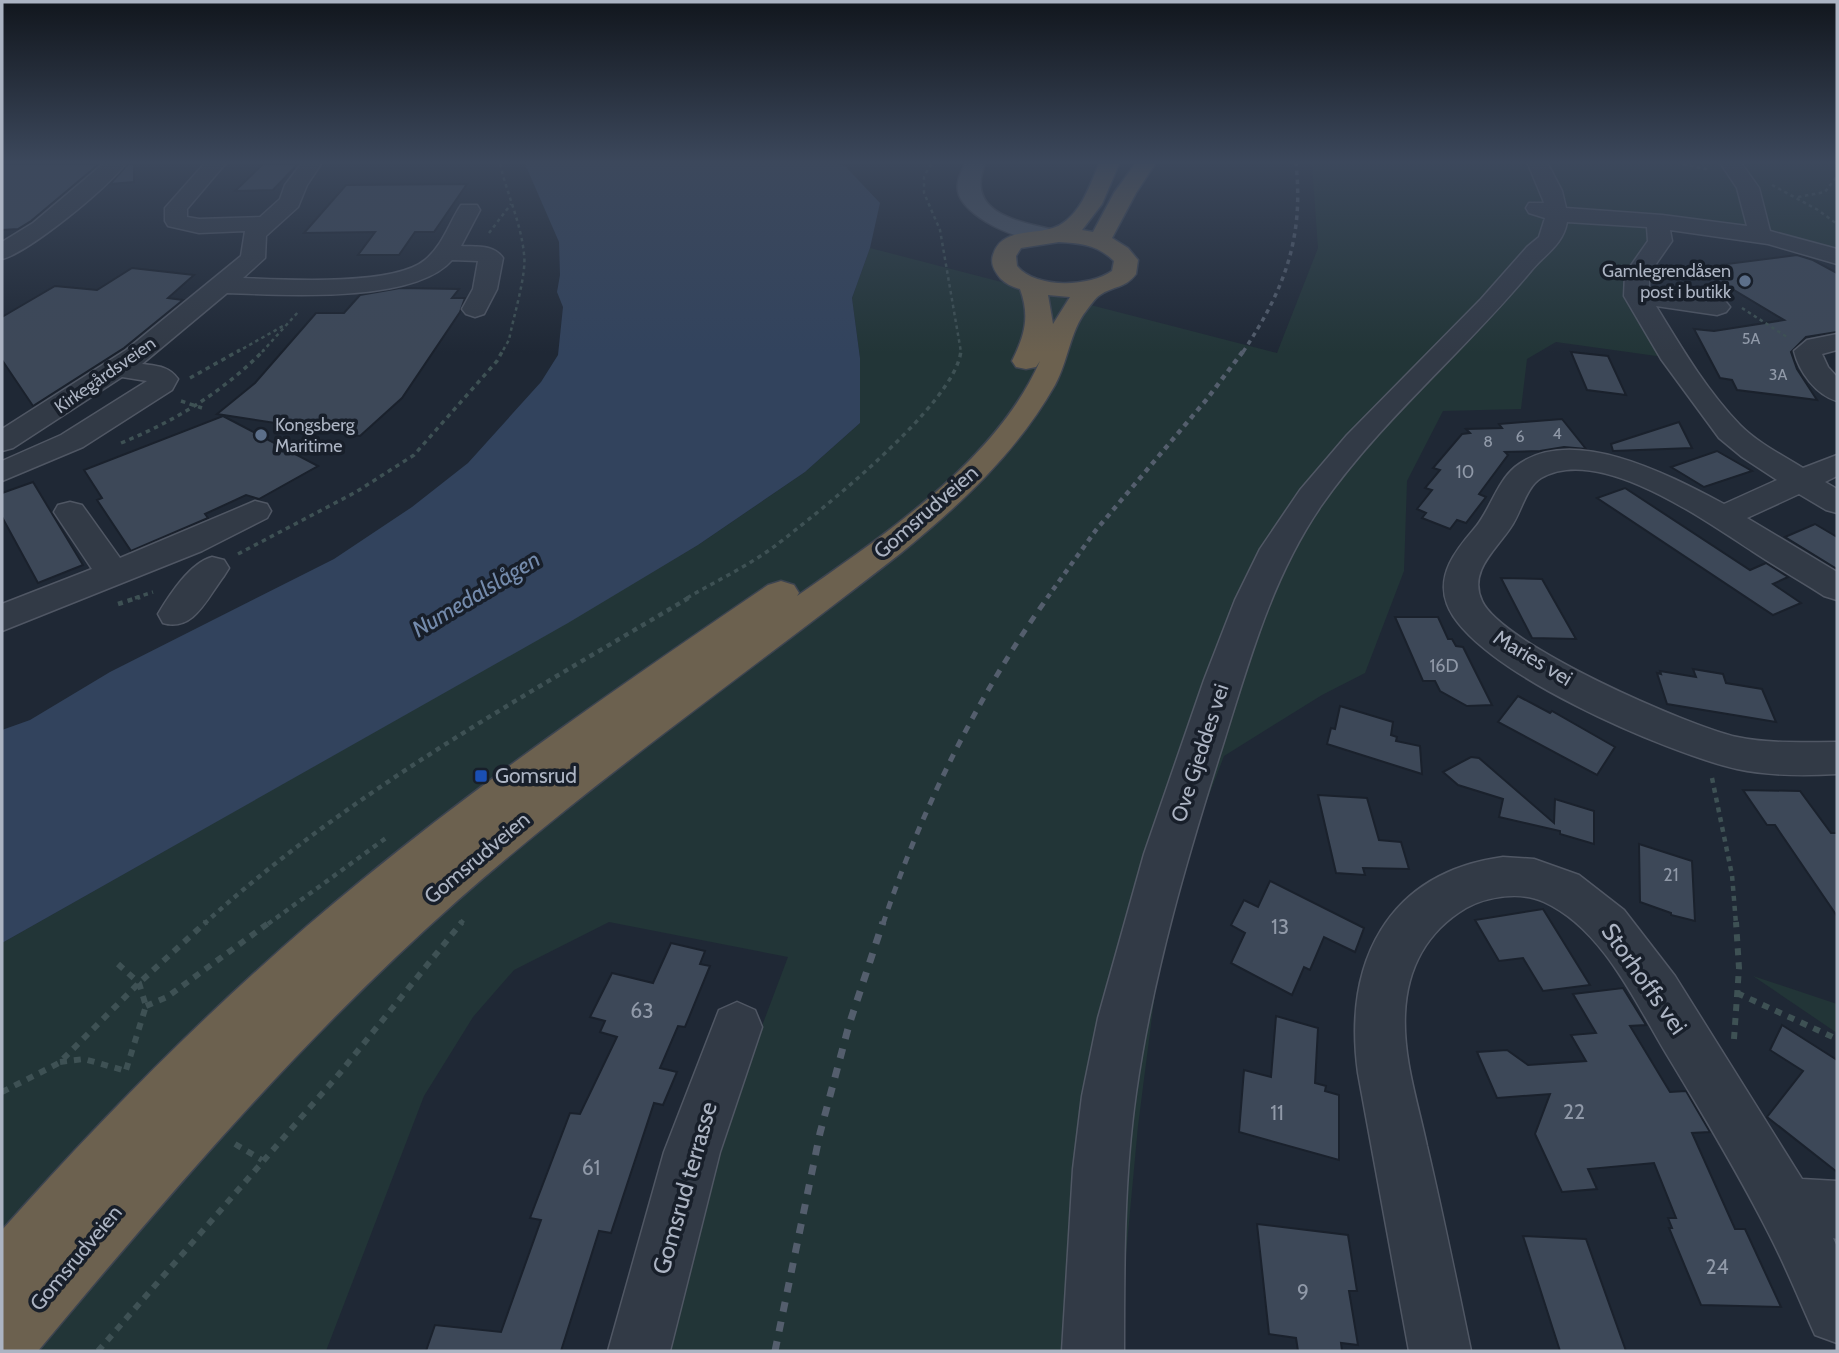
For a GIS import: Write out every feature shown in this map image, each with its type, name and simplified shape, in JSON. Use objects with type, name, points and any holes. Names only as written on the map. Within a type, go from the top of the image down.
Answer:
[{"type":"highway","points":[[1053,235],[1065,227]]},
{"type":"highway","points":[[1103,242],[1106,227]]},
{"type":"highway","points":[[1053,235],[1103,242],[1122,253],[1127,267],[1117,280],[1092,289],[1061,290],[1031,285],[1007,270],[1003,263],[1005,253],[1021,241],[1053,235]]},
{"type":"highway","name":"Gomsrudveien","points":[[2,1274],[192,1070],[277,985],[377,895],[501,794],[863,534],[929,480],[984,424],[1020,372],[1041,322],[1041,310],[1031,285]]},
{"type":"highway","name":"Gomsrudveien","points":[[2,1346],[128,1198],[191,1130],[322,996],[400,923],[506,832],[578,775],[870,560],[957,488],[991,454],[1026,411],[1054,362],[1069,316],[1092,289]]},
{"type":"main road","points":[[983,227],[1005,253]]},
{"type":"main road","points":[[1019,227],[1053,235]]},
{"type":"street","points":[[2,252],[42,227]]},
{"type":"street","name":"Kirkegårdsveien","points":[[2,442],[118,368],[213,293],[253,258],[255,234],[260,227]]},
{"type":"street","points":[[213,293],[405,279],[433,266],[445,253],[459,227]]},
{"type":"street","name":"Ove Gjeddes vei","points":[[1093,1351],[1094,1254],[1103,1138],[1115,1059],[1146,923],[1187,789],[1245,617],[1291,526],[1318,490],[1389,411],[1501,295],[1535,253],[1550,240],[1550,227]]},
{"type":"street","points":[[1658,227],[1660,241],[1637,275],[1637,296],[1675,359],[1730,432],[1753,451],[1837,503]]},
{"type":"street","points":[[1685,227],[1760,236],[1837,257]]},
{"type":"street","points":[[1758,227],[1760,236]]},
{"type":"street","points":[[445,253],[485,254],[491,258],[492,265],[485,289],[475,309]]},
{"type":"street","points":[[1637,296],[1726,305]]},
{"type":"street","points":[[1824,346],[1808,351],[1809,360],[1837,392]]},
{"type":"street","points":[[2,472],[72,441],[132,405],[162,384],[164,379],[159,375],[118,368]]},
{"type":"street","points":[[79,394],[132,405]]},
{"type":"street","name":"Maries vei","points":[[1837,588],[1723,517],[1665,486],[1624,468],[1579,461],[1543,464],[1529,471],[1519,481],[1505,514],[1460,575],[1460,589],[1467,610],[1502,644],[1534,663],[1672,732],[1748,755],[1793,759],[1837,758]]},
{"type":"street","points":[[1723,517],[1837,464]]},
{"type":"street","points":[[2,618],[113,589],[190,543],[255,511]]},
{"type":"street","points":[[70,512],[113,589]]},
{"type":"street","points":[[176,614],[212,568]]},
{"type":"street","name":"Storhoffs vei","points":[[1440,1351],[1381,1052],[1381,997],[1391,961],[1406,930],[1432,905],[1481,878],[1505,875],[1537,879],[1575,895],[1608,924],[1648,978],[1703,1065],[1812,1209],[1837,1313]]},
{"type":"street","name":"Gomsrud terrasse","points":[[639,1351],[692,1152],[737,1027]]},
{"type":"path","points":[[474,253],[495,227]]},
{"type":"path","points":[[113,589],[176,585],[356,492],[414,455],[497,361],[509,340],[525,257],[519,227]]},
{"type":"path","points":[[59,1063],[139,983],[228,902],[339,817],[442,745],[773,547],[855,481],[935,402],[960,362],[961,345],[939,227]]},
{"type":"path","points":[[1726,305],[1824,346]]},
{"type":"path","points":[[162,384],[192,377],[289,323],[223,389],[172,421]]},
{"type":"path","points":[[1703,743],[1732,876],[1739,968],[1733,1047],[1703,1065]]},
{"type":"path","points":[[97,1351],[339,1074],[471,910]]},
{"type":"path","points":[[118,964],[139,983],[146,1006],[126,1070]]},
{"type":"path","points":[[1737,993],[1837,1039]]},
{"type":"path","points":[[2,1092],[59,1063],[83,1059],[126,1070],[133,1075]]},
{"type":"path","points":[[224,1138],[262,1160]]},
{"type":"shaded area","points":[[1317,227],[1659,227],[1664,244],[1646,283],[1678,359],[1556,342],[1527,359],[1521,409],[1443,411],[1407,481],[1404,571],[1365,673],[1322,695],[1224,756],[1166,907],[1138,1126],[1117,1351],[666,1351],[700,1222],[751,1055],[788,957],[609,922],[514,970],[473,1017],[424,1096],[326,1351],[2,1351],[2,943],[568,622],[698,545],[805,472],[860,423],[860,358],[852,298],[870,248],[1277,353],[1318,248]]},
{"type":"shaded area","points":[[1669,227],[1837,227],[1837,263],[1753,237]]},
{"type":"shaded area","points":[[1753,976],[1837,1004],[1837,1033]]},
{"type":"water","name":"Numedalslågen","points":[[553,227],[875,227],[852,298],[860,358],[860,423],[805,472],[698,545],[568,623],[2,943],[2,730],[30,720],[110,672],[334,559],[412,507],[468,463],[541,382],[558,355],[563,307],[557,292],[560,275],[559,242]]},
{"type":"building","points":[[2,227],[21,227],[18,229],[2,230]]},
{"type":"building","points":[[309,227],[437,227],[434,232],[415,232],[399,255],[358,255],[375,232],[304,233]]},
{"type":"building","points":[[1797,255],[1837,273],[1837,332],[1806,337],[1791,352],[1797,369],[1817,400],[1737,390],[1732,380],[1720,378],[1694,329],[1714,331],[1784,320],[1709,275],[1723,273],[1711,266]]},
{"type":"building","points":[[132,268],[194,275],[168,298],[183,300],[124,348],[33,406],[2,360],[2,317],[55,286],[97,290]]},
{"type":"building","points":[[400,288],[459,289],[452,298],[465,298],[460,312],[402,398],[360,436],[217,414],[255,383],[316,313],[344,313],[360,295]]},
{"type":"building","points":[[1571,352],[1608,356],[1626,395],[1587,390]]},
{"type":"building","points":[[223,416],[318,466],[259,499],[246,495],[205,514],[208,518],[131,551],[97,500],[102,498],[84,470]]},
{"type":"building","points":[[1562,419],[1586,449],[1564,447],[1505,452],[1508,455],[1479,494],[1486,497],[1466,523],[1457,520],[1450,529],[1422,518],[1426,513],[1417,509],[1432,490],[1425,488],[1440,470],[1433,468],[1462,434],[1470,433],[1466,429],[1502,428],[1499,424]]},
{"type":"building","points":[[1679,422],[1692,448],[1613,451],[1611,444]]},
{"type":"building","points":[[1717,451],[1752,471],[1704,487],[1671,467]]},
{"type":"building","points":[[33,482],[83,565],[38,583],[2,517],[2,493]]},
{"type":"building","points":[[1625,488],[1750,570],[1766,563],[1788,577],[1773,584],[1801,603],[1773,615],[1597,498]]},
{"type":"building","points":[[1815,524],[1837,537],[1837,569],[1785,537]]},
{"type":"building","points":[[1501,578],[1542,579],[1576,639],[1532,638]]},
{"type":"building","points":[[1395,617],[1438,617],[1448,639],[1452,639],[1456,646],[1463,647],[1492,705],[1467,706],[1440,691],[1435,681],[1423,681]]},
{"type":"building","points":[[1693,669],[1723,674],[1726,683],[1762,689],[1776,722],[1667,704],[1657,673],[1661,674],[1660,671],[1696,677]]},
{"type":"building","points":[[1518,696],[1550,713],[1552,711],[1615,747],[1597,775],[1498,722]]},
{"type":"building","points":[[1340,706],[1393,722],[1391,735],[1397,737],[1396,741],[1420,746],[1422,774],[1327,744],[1331,728],[1335,729]]},
{"type":"building","points":[[1471,757],[1479,758],[1554,823],[1555,799],[1594,811],[1594,844],[1560,834],[1560,831],[1499,817],[1503,799],[1458,785],[1443,772]]},
{"type":"building","points":[[1743,790],[1800,791],[1831,833],[1837,833],[1837,916],[1775,825],[1767,825]]},
{"type":"building","points":[[1318,795],[1367,798],[1379,840],[1401,842],[1409,869],[1363,868],[1365,875],[1336,873]]},
{"type":"building","points":[[1639,844],[1692,861],[1695,921],[1671,915],[1640,902]]},
{"type":"building","points":[[1270,881],[1364,928],[1355,952],[1324,937],[1310,970],[1304,967],[1292,995],[1231,963],[1245,933],[1231,925],[1244,900],[1258,907]]},
{"type":"building","points":[[1543,909],[1590,985],[1543,991],[1523,958],[1499,961],[1475,920]]},
{"type":"building","points":[[671,943],[705,951],[700,964],[710,966],[685,1027],[678,1026],[660,1068],[677,1072],[663,1105],[654,1103],[611,1233],[599,1231],[561,1351],[426,1351],[435,1325],[501,1332],[541,1220],[530,1218],[570,1113],[580,1114],[617,1037],[600,1032],[605,1021],[590,1017],[612,973],[653,983]]},
{"type":"building","points":[[1623,988],[1646,1025],[1630,1026],[1670,1092],[1686,1091],[1710,1132],[1692,1133],[1735,1229],[1745,1229],[1781,1307],[1701,1305],[1669,1228],[1672,1228],[1668,1218],[1676,1218],[1654,1163],[1588,1169],[1597,1189],[1562,1192],[1535,1134],[1550,1094],[1497,1098],[1477,1052],[1507,1050],[1528,1065],[1586,1061],[1571,1035],[1596,1033],[1573,994]]},
{"type":"building","points":[[1276,1016],[1318,1028],[1315,1083],[1326,1086],[1325,1091],[1339,1095],[1339,1160],[1239,1132],[1244,1070],[1271,1077]]},
{"type":"building","points":[[1782,1025],[1837,1060],[1837,1172],[1767,1117],[1803,1071],[1770,1050]]},
{"type":"building","points":[[1257,1224],[1348,1235],[1357,1291],[1349,1291],[1358,1345],[1341,1343],[1342,1351],[1298,1351],[1296,1338],[1269,1334]]},
{"type":"building","points":[[1523,1236],[1586,1239],[1626,1351],[1560,1351]]},
{"type":"railway","points":[[1243,352],[1280,285],[1296,227]]},
{"type":"railway","points":[[1047,598],[1096,530],[1207,399],[1244,350]]},
{"type":"railway","points":[[883,924],[915,839],[953,754],[998,673],[1048,597]]},
{"type":"railway","points":[[775,1351],[820,1133],[849,1025],[883,922]]},
{"type":"place","name":"Gamlegrendåsen post i butikk","points":[[1745,281]]},
{"type":"place","name":"Kongsberg Maritime","points":[[261,435]]},
{"type":"place","name":"Gomsrud","points":[[481,776]]}]
